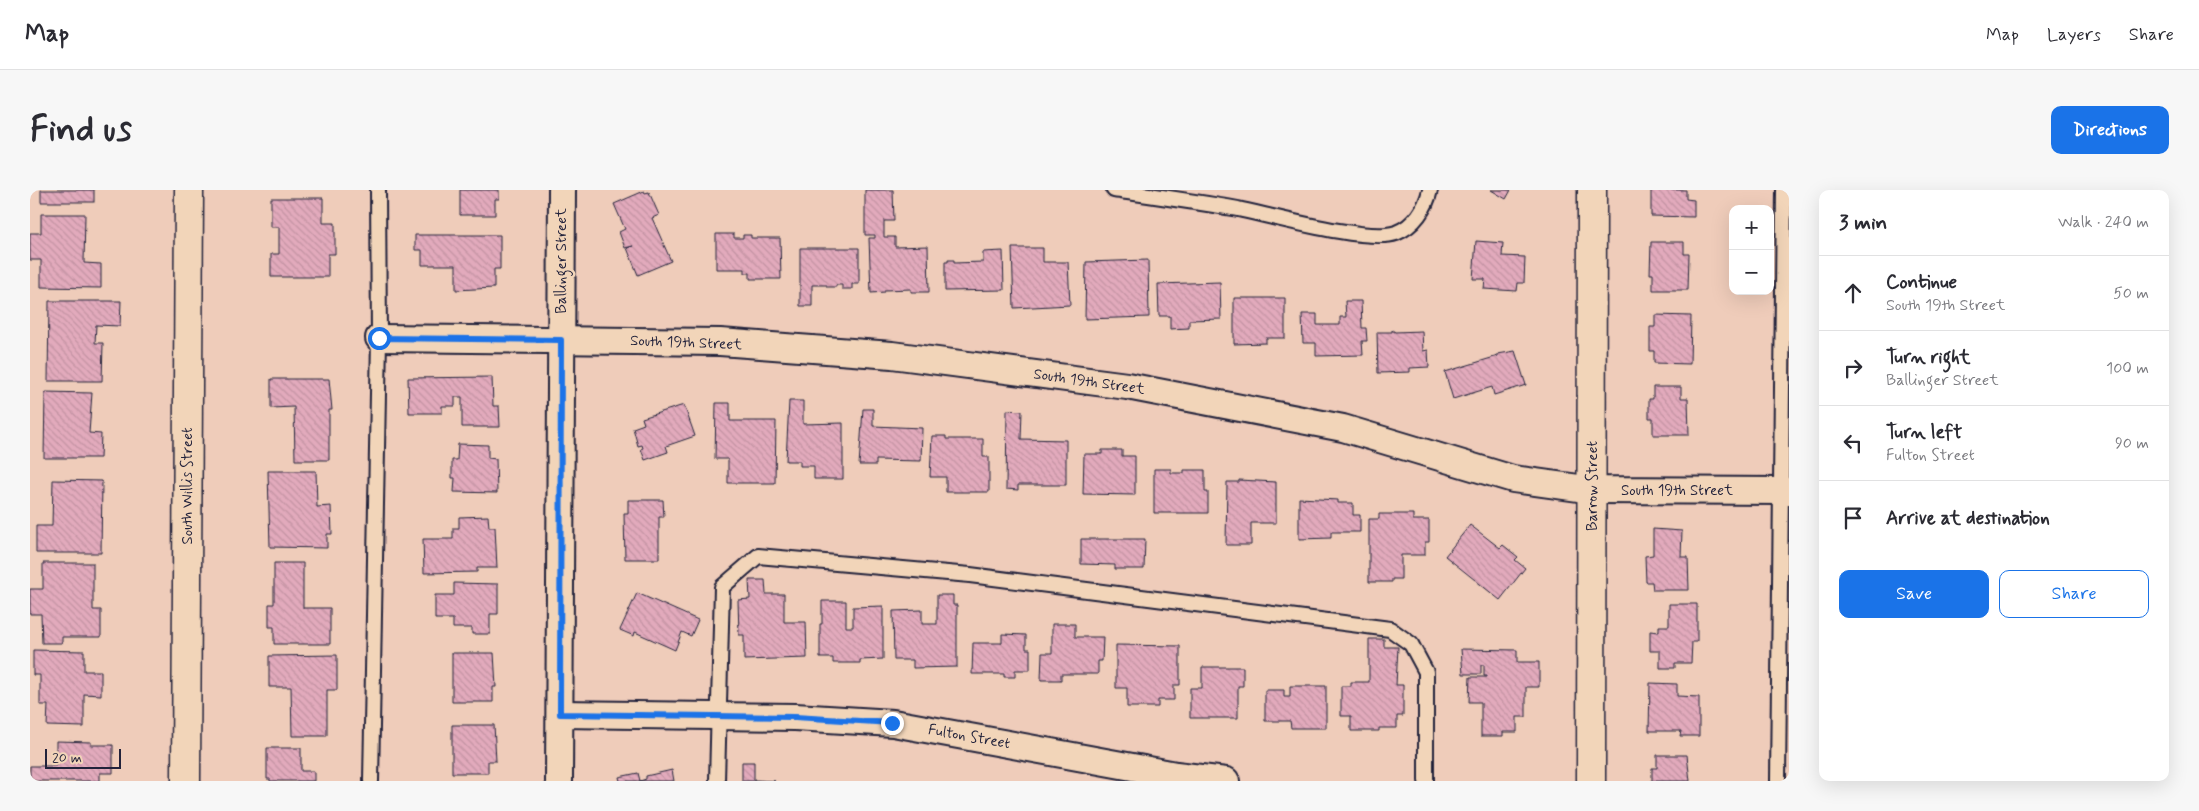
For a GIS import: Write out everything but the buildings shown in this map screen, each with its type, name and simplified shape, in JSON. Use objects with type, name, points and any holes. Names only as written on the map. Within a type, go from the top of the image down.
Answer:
[{"type":"main road","name":"South Willis Street","points":[[186,781],[189,190]]},
{"type":"main road","name":"Barrow Street","points":[[1591,781],[1593,490],[1592,190]]},
{"type":"street","name":"Ballinger Street","points":[[559,781],[562,190]]},
{"type":"street","name":"South 19th Street","points":[[379,338],[720,342],[892,355],[1127,386],[1343,428],[1513,479],[1593,490],[1785,491]]},
{"type":"street","name":"Fulton Street","points":[[560,714],[795,717],[892,723],[1176,775],[1226,781]]},
{"type":"lane","points":[[371,781],[379,338],[378,190]]},
{"type":"lane","points":[[1114,190],[1237,209],[1372,236],[1396,233],[1414,222],[1428,202],[1430,190]]},
{"type":"lane","points":[[1778,781],[1785,491],[1784,190]]},
{"type":"lane","points":[[718,781],[717,716],[722,586],[758,556],[970,575],[1390,628],[1411,644],[1426,672],[1426,781]]},
{"type":"route","points":[[379,338],[561,340],[560,714],[795,717],[892,723]]}]
